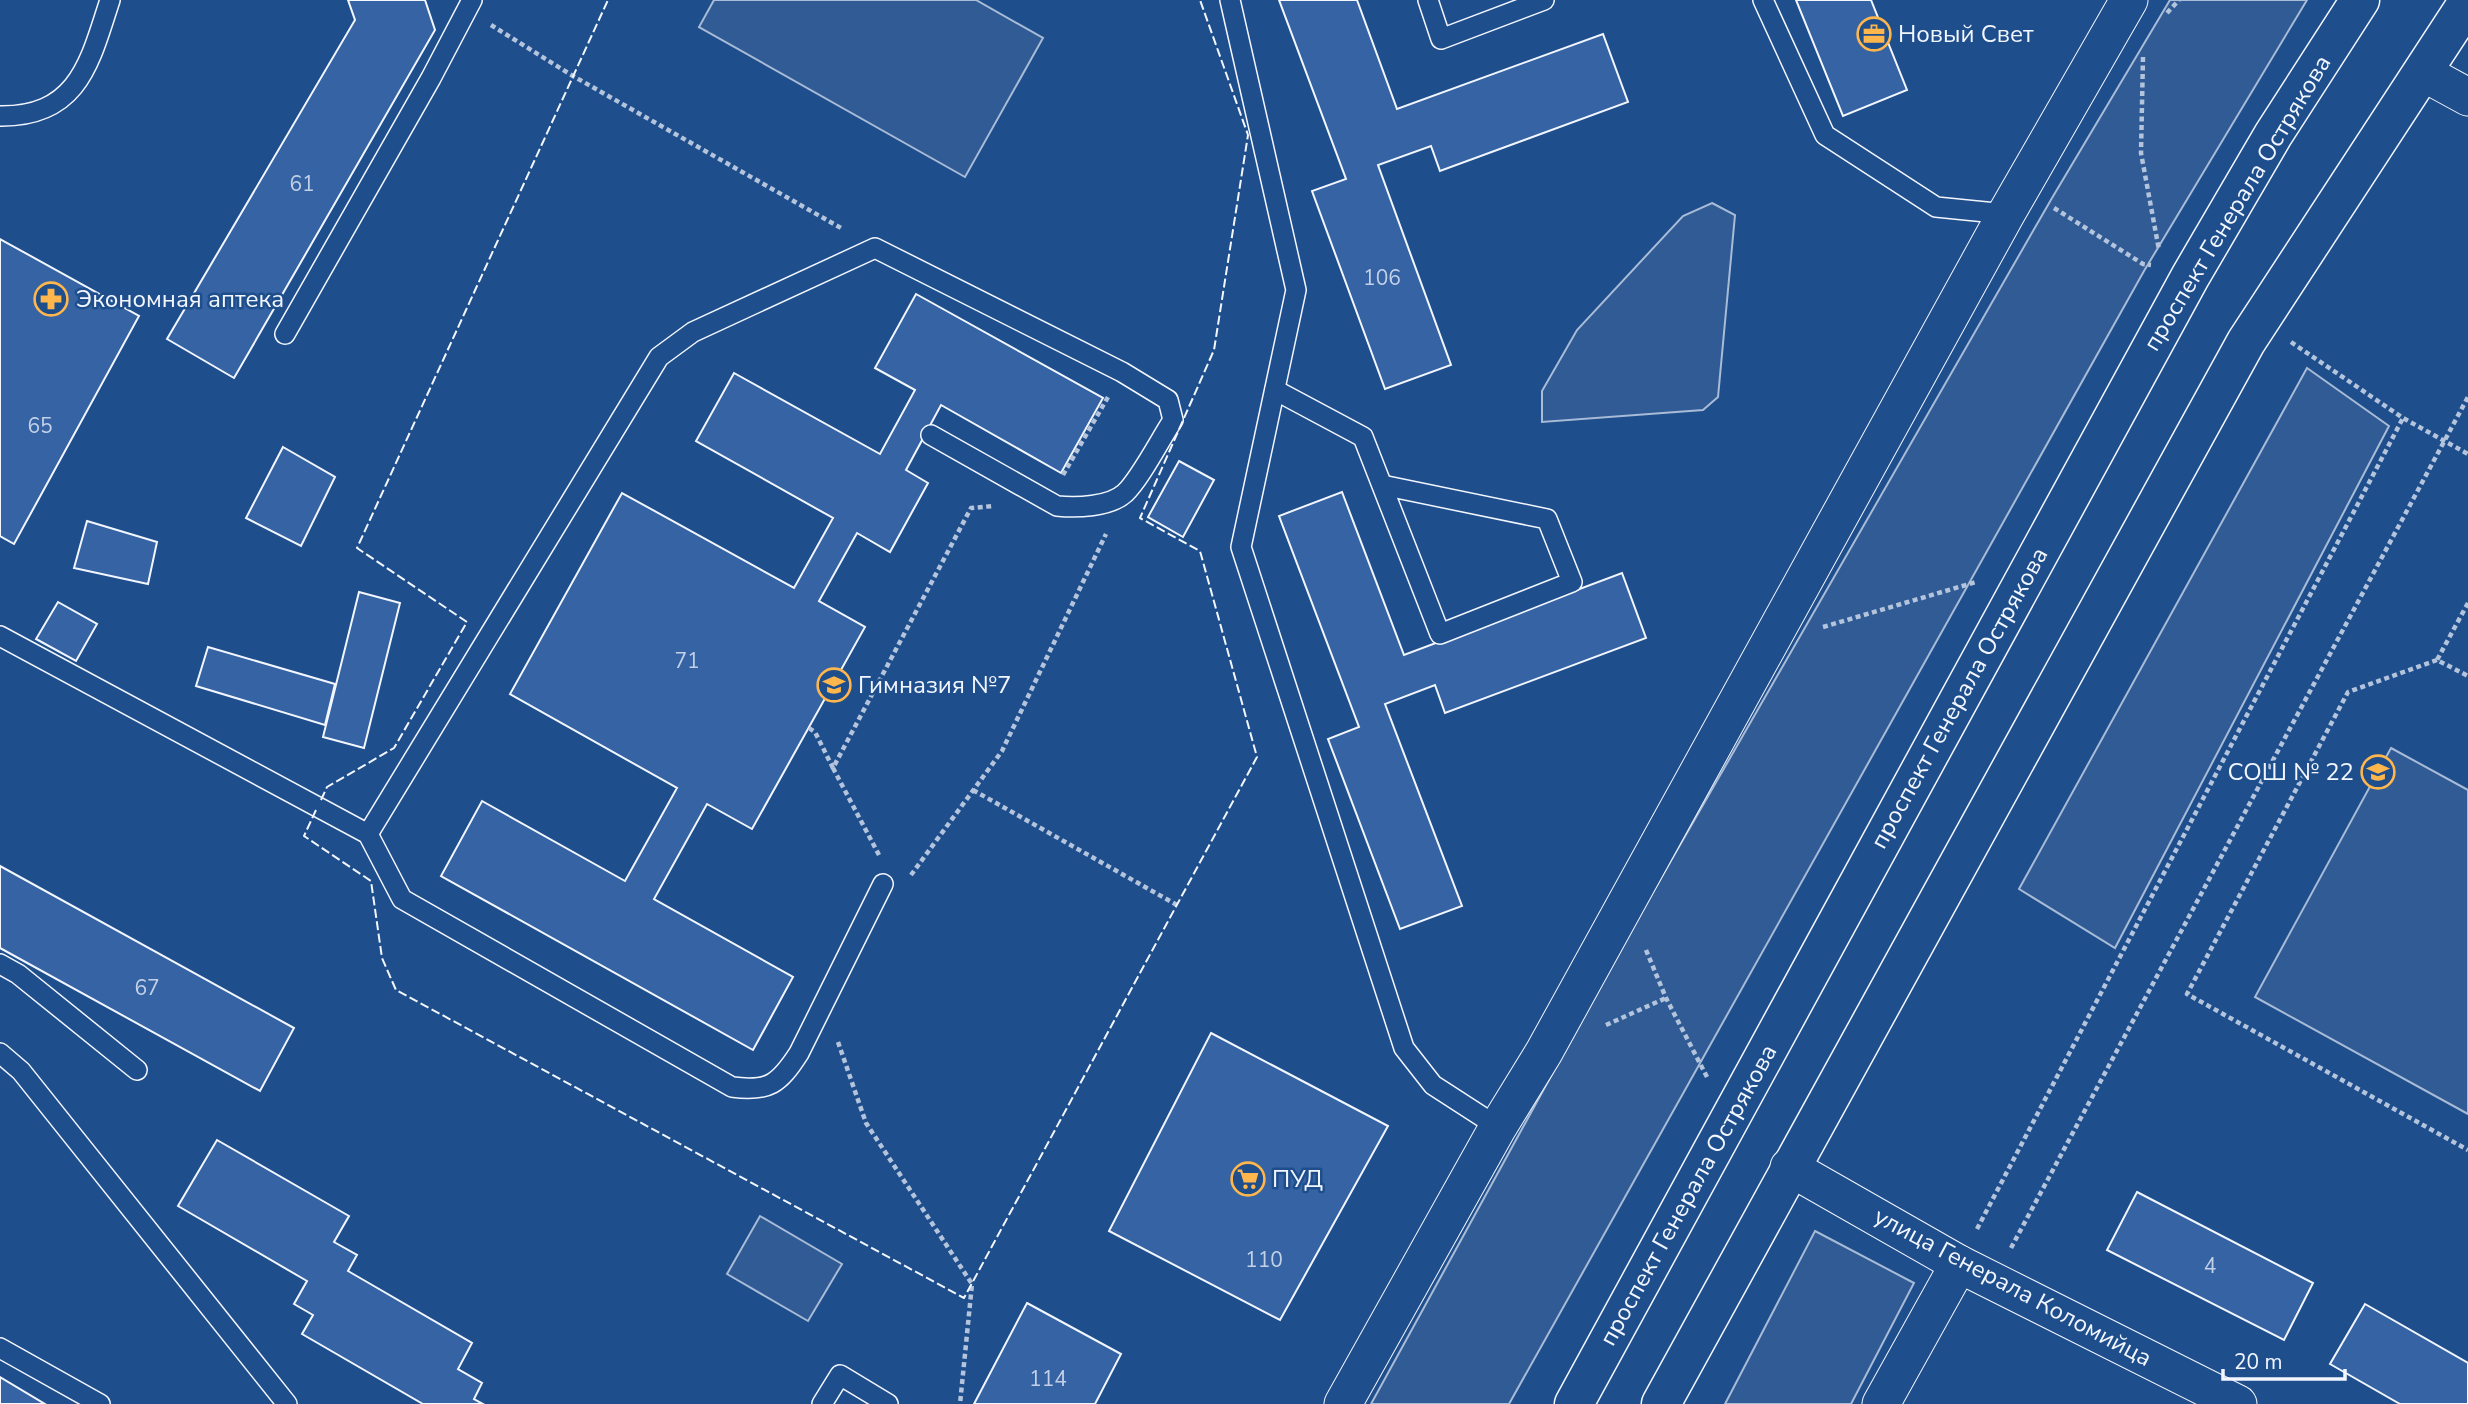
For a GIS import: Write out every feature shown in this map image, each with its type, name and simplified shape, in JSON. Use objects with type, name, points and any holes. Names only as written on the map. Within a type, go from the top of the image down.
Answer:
[{"type":"main road","name":"проспект Генерала Острякова","points":[[1574,1404],[2190,277],[2273,135],[2360,0]]},
{"type":"main road","points":[[1661,1404],[1789,1167],[2246,342],[2468,2]]},
{"type":"street","points":[[1343,1404],[1498,1127],[1544,1052],[2013,201],[2129,0]]},
{"type":"street","points":[[2424,73],[2468,97]]},
{"type":"street","name":"улица Генерала Коломийца","points":[[1789,1167],[1959,1264],[2238,1404]]},
{"type":"street","points":[[1881,1404],[1959,1264]]},
{"type":"lane","points":[[0,116],[16,116],[44,108],[68,93],[87,70],[110,0]]},
{"type":"lane","points":[[1230,0],[1296,290],[1241,547],[1404,1048],[1433,1085],[1498,1127]]},
{"type":"lane","points":[[1428,0],[1441,39],[1544,0]]},
{"type":"lane","points":[[1763,0],[1825,135],[1936,207],[2013,201]]},
{"type":"lane","points":[[285,334],[431,78],[469,5]]},
{"type":"lane","points":[[368,834],[659,357],[694,332],[875,248],[1122,372],[1168,400],[1173,420],[1126,493],[1111,501],[1057,506],[931,435]]},
{"type":"lane","points":[[1275,390],[1363,437],[1440,634],[1572,582],[1547,519],[1382,485]]},
{"type":"lane","points":[[0,636],[368,834],[402,899],[732,1087],[759,1091],[783,1076],[799,1054],[883,884]]},
{"type":"lane","points":[[0,964],[18,974],[137,1070]]},
{"type":"lane","points":[[0,1053],[21,1071],[287,1404]]},
{"type":"lane","points":[[0,1348],[100,1404]]},
{"type":"lane","points":[[822,1404],[840,1375],[888,1404]]},
{"type":"path","points":[[2161,25],[2179,0]]},
{"type":"path","points":[[469,5],[573,76],[875,248]]},
{"type":"path","points":[[2149,47],[2143,58],[2141,153],[2159,253]]},
{"type":"path","points":[[2013,201],[2143,264],[2161,266]]},
{"type":"path","points":[[2285,337],[2403,418],[2468,454]]},
{"type":"path","points":[[1994,1281],[2468,397]]},
{"type":"path","points":[[1959,1264],[2403,418]]},
{"type":"path","points":[[906,882],[1002,751],[1126,493]]},
{"type":"path","points":[[833,768],[934,575]]},
{"type":"path","points":[[1772,642],[1984,580]]},
{"type":"path","points":[[2468,603],[2437,660],[2348,692],[2187,994],[2468,1150]]},
{"type":"path","points":[[2437,660],[2468,676]]},
{"type":"path","points":[[809,728],[815,732],[881,858]]},
{"type":"path","points":[[974,790],[1177,905]]},
{"type":"path","points":[[1626,904],[1666,998],[1712,1085]]},
{"type":"path","points":[[837,1040],[866,1123],[972,1284],[960,1404]]},
{"type":"shaded area","points":[[714,0],[976,0],[1043,38],[965,177],[699,27]]},
{"type":"shaded area","points":[[2170,0],[2307,0],[2144,271],[1509,1404],[1371,1404],[1634,925],[2052,198]]},
{"type":"shaded area","points":[[1712,203],[1735,215],[1718,397],[1703,410],[1542,422],[1542,391],[1577,330],[1683,216]]},
{"type":"shaded area","points":[[2307,368],[2389,426],[2115,948],[2019,889]]},
{"type":"shaded area","points":[[2391,748],[2468,790],[2468,1114],[2255,997]]},
{"type":"shaded area","points":[[760,1216],[842,1264],[808,1321],[727,1274]]},
{"type":"shaded area","points":[[1815,1231],[1914,1283],[1851,1404],[1725,1404]]},
{"type":"building","points":[[348,0],[425,0],[435,30],[234,378],[167,339],[355,20]]},
{"type":"building","points":[[1279,0],[1357,0],[1397,109],[1603,34],[1628,102],[1440,171],[1431,146],[1378,165],[1451,365],[1385,389],[1312,191],[1346,179]]},
{"type":"building","points":[[1796,0],[1871,0],[1907,90],[1843,116]]},
{"type":"building","points":[[0,239],[139,316],[14,544],[0,536]]},
{"type":"building","points":[[916,294],[1103,398],[1061,473],[941,405],[906,470],[928,483],[890,552],[857,533],[819,601],[865,627],[752,829],[707,804],[654,899],[793,977],[753,1050],[441,876],[482,801],[625,881],[677,788],[510,694],[622,493],[794,588],[833,518],[696,441],[734,373],[880,454],[915,390],[875,368]]},
{"type":"building","points":[[283,447],[335,477],[301,546],[246,518]]},
{"type":"building","points":[[1179,461],[1214,480],[1183,537],[1148,517]]},
{"type":"building","points":[[1342,492],[1404,655],[1622,573],[1646,638],[1445,713],[1435,685],[1385,704],[1462,906],[1400,929],[1328,739],[1359,727],[1279,516]]},
{"type":"building","points":[[87,521],[157,542],[148,584],[74,568]]},
{"type":"building","points":[[359,592],[400,603],[364,748],[323,737]]},
{"type":"building","points":[[58,602],[97,624],[76,661],[36,639]]},
{"type":"building","points":[[208,647],[335,684],[325,725],[196,686]]},
{"type":"building","points":[[0,866],[294,1028],[260,1091],[0,948]]},
{"type":"building","name":"ПУД","points":[[1211,1033],[1388,1126],[1280,1320],[1109,1231]]},
{"type":"building","points":[[217,1140],[349,1216],[334,1242],[357,1255],[348,1271],[472,1343],[458,1369],[482,1383],[474,1399],[483,1404],[423,1404],[302,1334],[313,1315],[294,1304],[307,1281],[178,1206]]},
{"type":"building","points":[[2137,1192],[2313,1283],[2284,1340],[2107,1250]]},
{"type":"building","points":[[1027,1303],[1121,1354],[1095,1404],[974,1404]]},
{"type":"building","points":[[2365,1304],[2468,1363],[2468,1404],[2400,1404],[2330,1364]]},
{"type":"building","points":[[0,1377],[45,1404],[0,1404]]},
{"type":"fence","points":[[321,800],[327,787],[394,748],[467,622],[357,548],[608,0]]},
{"type":"fence","points":[[316,810],[304,836],[371,881],[382,958],[396,990],[964,1298],[1257,757],[1200,551],[1140,518],[1214,350],[1248,135],[1200,0]]},
{"type":"place","name":"Новый Свет","points":[[1874,34]]},
{"type":"place","name":"Экономная аптека","points":[[51,299]]},
{"type":"place","name":"Гимназия №7","points":[[834,685]]},
{"type":"place","name":"СОШ № 22","points":[[2378,772]]},
{"type":"place","name":"ПУД","points":[[1248,1179]]}]
